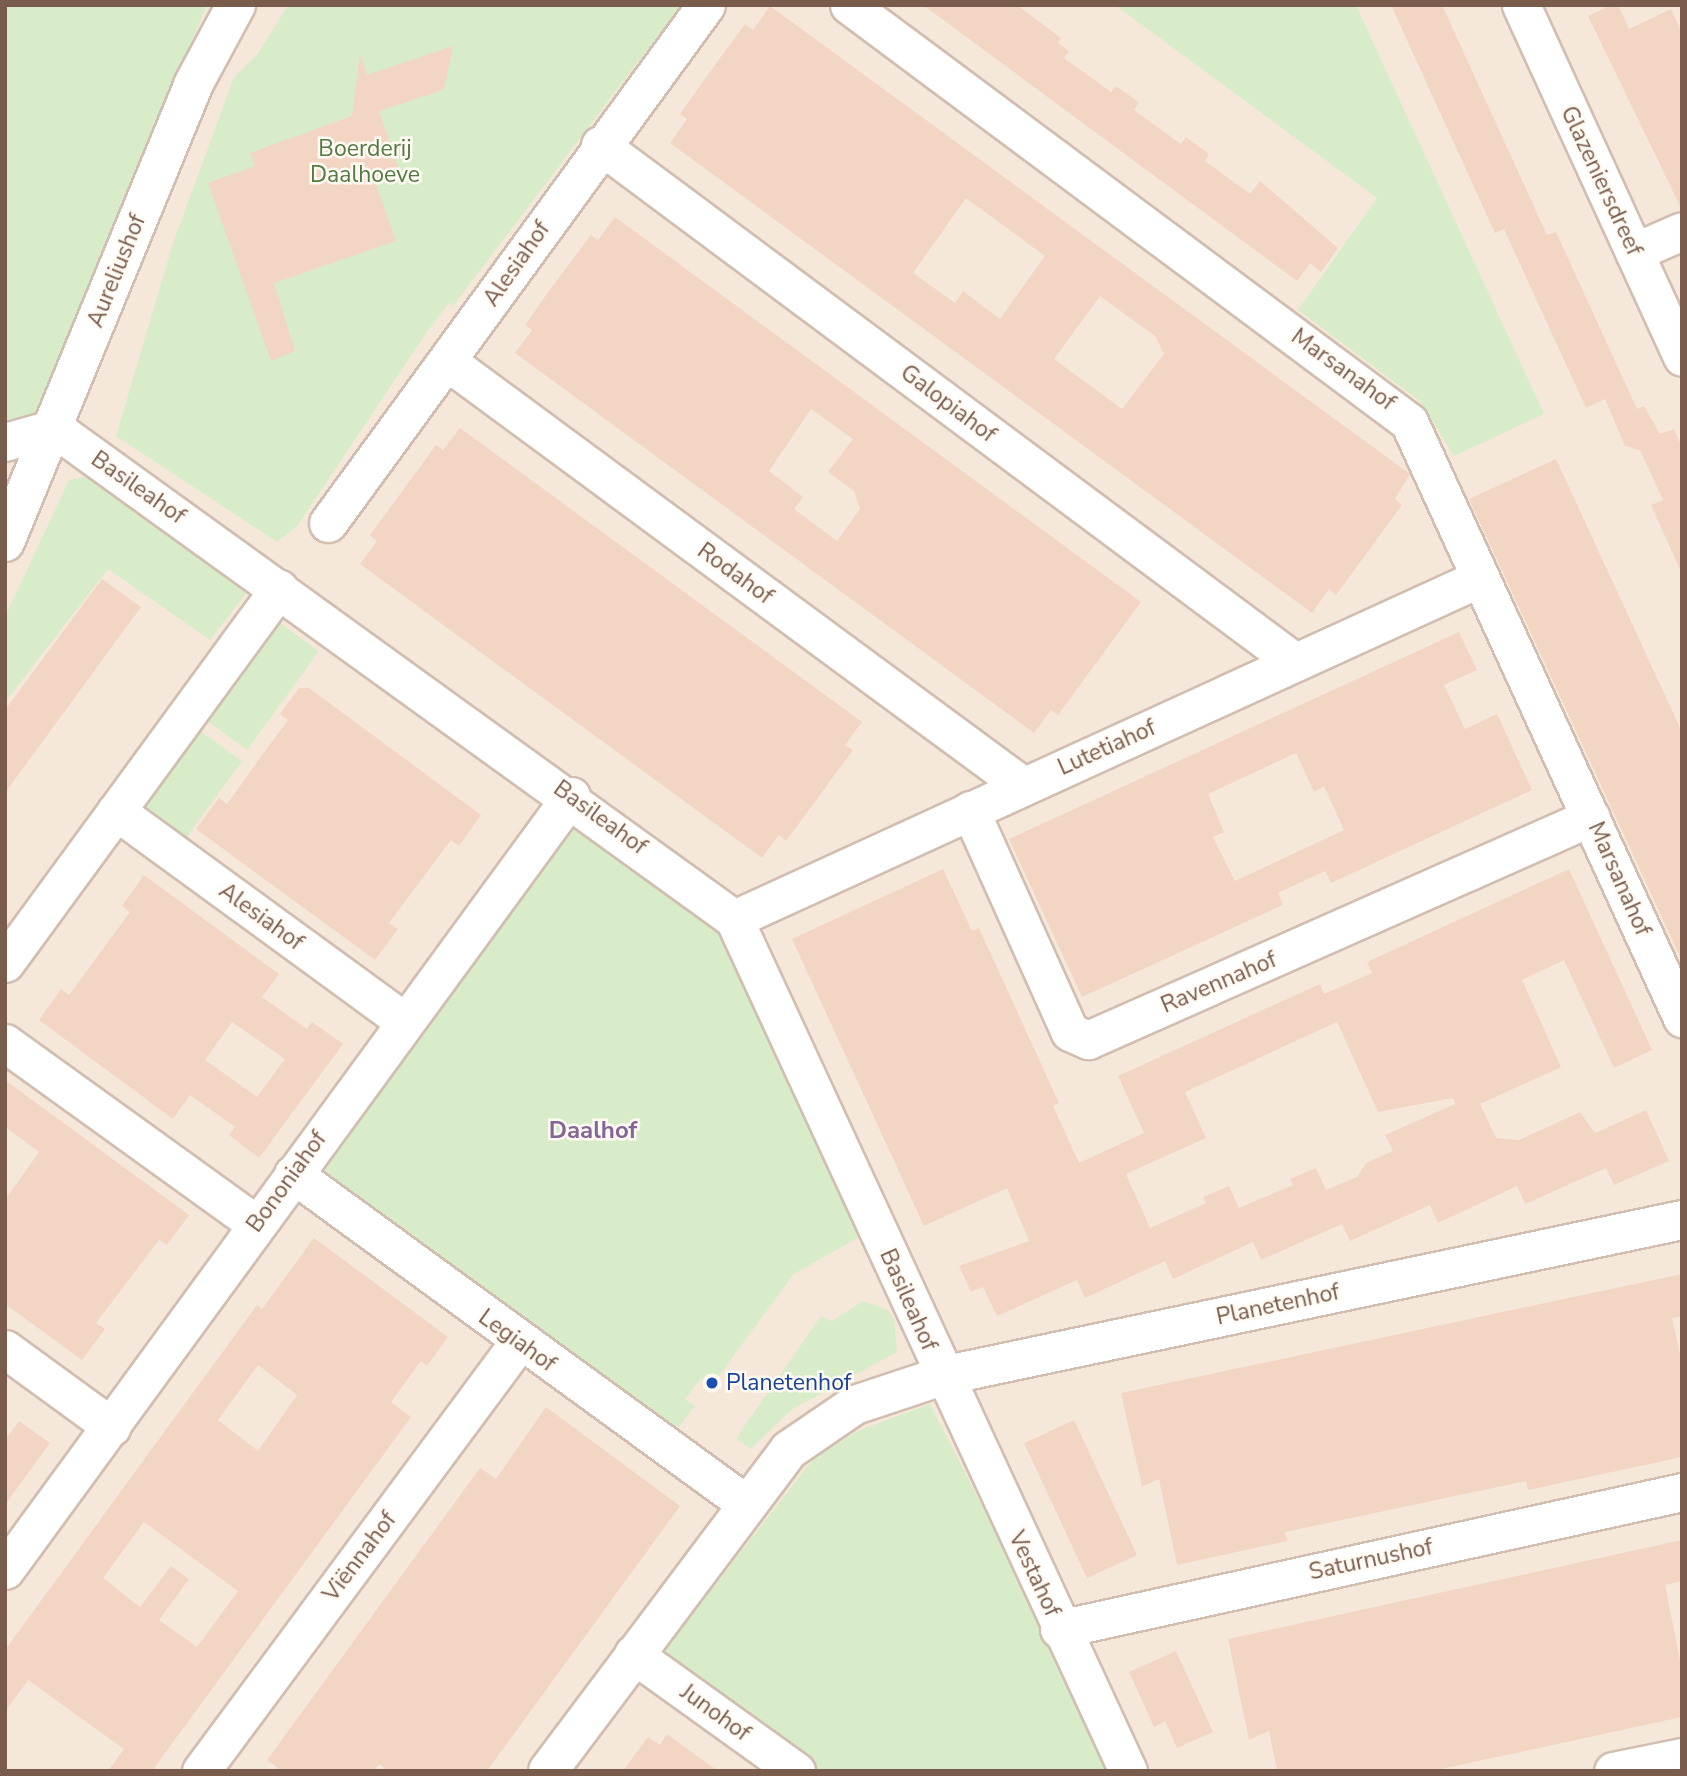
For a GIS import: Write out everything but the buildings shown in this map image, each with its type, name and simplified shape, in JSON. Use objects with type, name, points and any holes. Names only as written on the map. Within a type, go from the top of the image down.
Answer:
[{"type":"street","name":"Aureliushof","points":[[5,542],[193,85],[236,5]]},
{"type":"street","name":"Alesiahof","points":[[328,523],[448,362],[600,145],[706,5]]},
{"type":"street","name":"Marsanahof","points":[[849,5],[1396,407],[1420,438],[1480,578],[1682,1018]]},
{"type":"street","name":"Glazeniersdreef","points":[[1521,5],[1682,357]]},
{"type":"street","name":"Galopiahof","points":[[600,145],[1296,662]]},
{"type":"street","points":[[1634,252],[1682,231]]},
{"type":"street","name":"Rodahof","points":[[448,362],[1023,786]]},
{"type":"street","points":[[5,442],[54,428]]},
{"type":"street","name":"Basileahof","points":[[54,428],[571,796],[734,919],[942,1376]]},
{"type":"street","name":"Lutetiahof","points":[[734,919],[1480,578]]},
{"type":"street","points":[[5,963],[279,588]]},
{"type":"street","name":"Bononiahof","points":[[5,1570],[571,796]]},
{"type":"street","name":"Ravennahof","points":[[970,810],[1070,1032],[1088,1040],[1591,817]]},
{"type":"street","name":"Alesiahof","points":[[116,811],[405,1022]]},
{"type":"street","points":[[5,1043],[256,1224]]},
{"type":"street","name":"Legiahof","points":[[293,1174],[518,1343],[745,1503]]},
{"type":"street","name":"Planetenhof","points":[[548,1771],[745,1503],[811,1430],[869,1398],[942,1376],[1682,1220]]},
{"type":"street","name":"Viënnahof","points":[[201,1771],[518,1343]]},
{"type":"street","points":[[5,1349],[112,1427]]},
{"type":"street","name":"Vestahof","points":[[942,1376],[1128,1771]]},
{"type":"street","name":"Saturnushof","points":[[1059,1629],[1682,1492]]},
{"type":"street","name":"Junohof","points":[[633,1654],[796,1771]]},
{"type":"street","points":[[1613,1771],[1682,1757]]},
{"type":"shaded area","points":[[5,5],[1682,5],[1682,1771],[5,1771]]},
{"type":"green space","points":[[5,5],[207,5],[34,415],[5,455]]},
{"type":"green space","name":"Boerderij Daalhoeve","points":[[288,5],[681,5],[453,306],[449,303],[429,329],[297,526],[277,542],[116,436],[173,243],[234,77],[257,55]]},
{"type":"green space","points":[[1115,5],[1356,5],[1544,414],[1454,456],[1421,402],[1298,310],[1377,198]]},
{"type":"green space","points":[[90,476],[247,592],[210,640],[108,569],[5,702],[5,617],[69,480]]},
{"type":"green space","points":[[280,623],[319,651],[247,750],[208,722]]},
{"type":"green space","points":[[199,730],[242,761],[177,851],[134,820]]},
{"type":"green space","points":[[569,810],[730,937],[861,1236],[794,1274],[712,1385],[701,1378],[685,1399],[695,1406],[672,1436],[327,1179],[322,1163]]},
{"type":"green space","points":[[863,1301],[888,1310],[894,1319],[897,1352],[791,1410],[751,1449],[736,1438],[821,1316],[832,1321]]},
{"type":"green space","points":[[930,1404],[1047,1633],[1110,1771],[818,1771],[658,1658],[815,1457],[860,1430]]},
{"type":"place","name":"Planetenhof","points":[[712,1383]]},
{"type":"district","name":"Daalhof","points":[[593,1131]]}]
